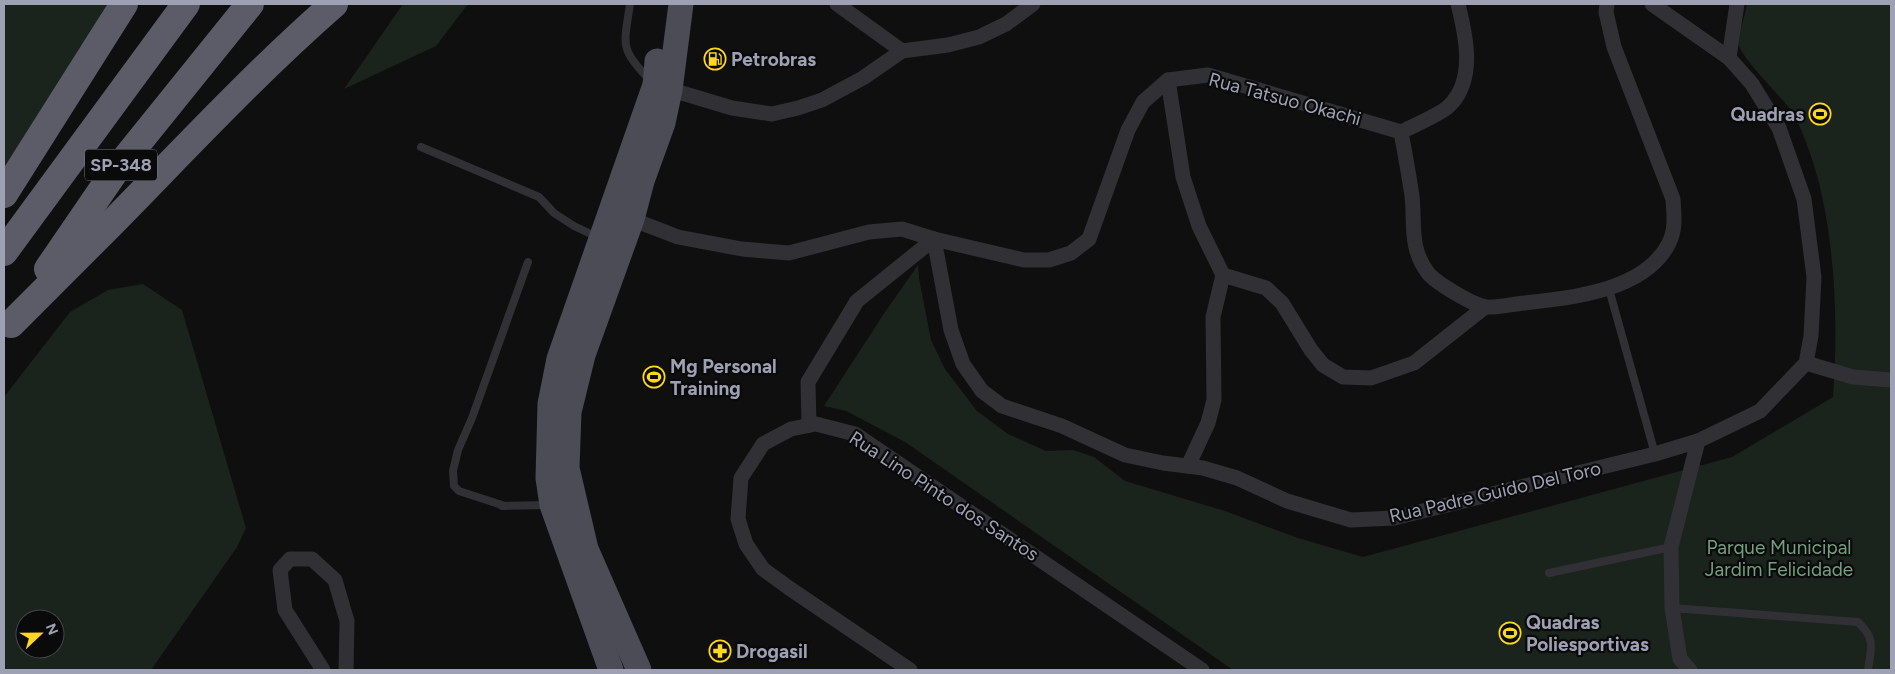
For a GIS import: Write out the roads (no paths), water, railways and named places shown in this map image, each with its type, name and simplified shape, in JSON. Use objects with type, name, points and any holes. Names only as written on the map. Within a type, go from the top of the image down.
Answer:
[{"type":"highway","points":[[4,194],[124,4]]},
{"type":"highway","name":"SP-348","points":[[4,252],[186,4]]},
{"type":"highway","name":"SP-348","points":[[7,330],[113,174],[250,4]]},
{"type":"highway","points":[[7,330],[204,127],[297,36],[334,4]]},
{"type":"main road","points":[[654,670],[634,660],[586,549],[564,504],[548,478],[550,404],[560,360],[601,238],[621,215],[642,181],[663,123],[664,4]]},
{"type":"main road","points":[[662,88],[682,4]]},
{"type":"main road","points":[[611,670],[564,504],[568,468],[569,412],[621,215]]},
{"type":"street","points":[[837,4],[902,51]]},
{"type":"street","points":[[662,88],[732,108],[772,114],[822,100],[863,78],[902,51],[948,45],[979,37],[1006,24],[1033,4]]},
{"type":"street","points":[[1458,4],[1468,60],[1463,86],[1448,107],[1401,132],[1412,199],[1414,241],[1419,259],[1429,274],[1454,293],[1485,307],[1559,300],[1609,289],[1628,281],[1654,264],[1669,244],[1675,224],[1673,199],[1614,47],[1606,12],[1607,4]]},
{"type":"street","points":[[1652,4],[1729,58],[1752,84],[1779,128],[1804,199],[1814,277],[1811,336],[1806,363],[1853,377],[1891,380]]},
{"type":"street","points":[[1729,58],[1737,4]]},
{"type":"street","name":"Rua Tatsuo Okachi","points":[[1168,80],[1208,75],[1401,132]]},
{"type":"street","points":[[621,215],[678,237],[742,250],[789,253],[869,232],[902,229],[934,239],[1024,260],[1049,260],[1071,252],[1089,239],[1128,130],[1142,102],[1168,80]]},
{"type":"street","points":[[1168,80],[1183,177],[1199,226],[1223,275],[1214,317],[1214,400],[1208,423],[1188,466]]},
{"type":"street","points":[[810,425],[808,382],[857,301],[934,239]]},
{"type":"street","name":"Rua Padre Guido Del Toro","points":[[934,239],[951,330],[963,364],[982,391],[1002,406],[1062,426],[1125,455],[1163,463],[1203,468],[1237,478],[1287,501],[1351,520],[1394,518],[1655,454],[1698,441],[1760,411],[1806,363]]},
{"type":"street","points":[[1223,275],[1266,288],[1282,303],[1311,350],[1323,365],[1343,377],[1371,378],[1414,363],[1485,307]]},
{"type":"street","name":"Rua Lino Pinto dos Santos","points":[[910,670],[763,569],[746,544],[738,519],[741,478],[764,444],[791,429],[816,424],[855,434],[1202,670]]},
{"type":"street","points":[[1690,670],[1680,659],[1672,608],[1671,547],[1698,441]]},
{"type":"street","points":[[323,670],[285,610],[280,570],[290,559],[312,559],[335,580],[347,620],[346,670]]},
{"type":"lane","points":[[630,4],[624,41],[627,51],[633,63],[662,88]]},
{"type":"lane","points":[[421,147],[539,196],[554,213],[567,222],[601,238]]},
{"type":"lane","points":[[528,262],[472,418],[458,450],[453,471],[454,486],[459,491],[502,506],[564,504]]},
{"type":"lane","points":[[1609,289],[1655,454]]},
{"type":"lane","points":[[1549,573],[1671,547]]},
{"type":"lane","points":[[1672,608],[1858,622],[1867,631],[1872,643],[1868,670]]},
{"type":"place","name":"Petrobras","points":[[715,59]]},
{"type":"place","name":"Quadras","points":[[1820,114]]},
{"type":"place","name":"Mg Personal Training","points":[[654,377]]},
{"type":"place","name":"Quadras Poliesportivas","points":[[1510,633]]},
{"type":"place","name":"Drogasil","points":[[720,651]]},
{"type":"park label","name":"Parque Municipal Jardim Felicidade","points":[[1779,558]]}]
